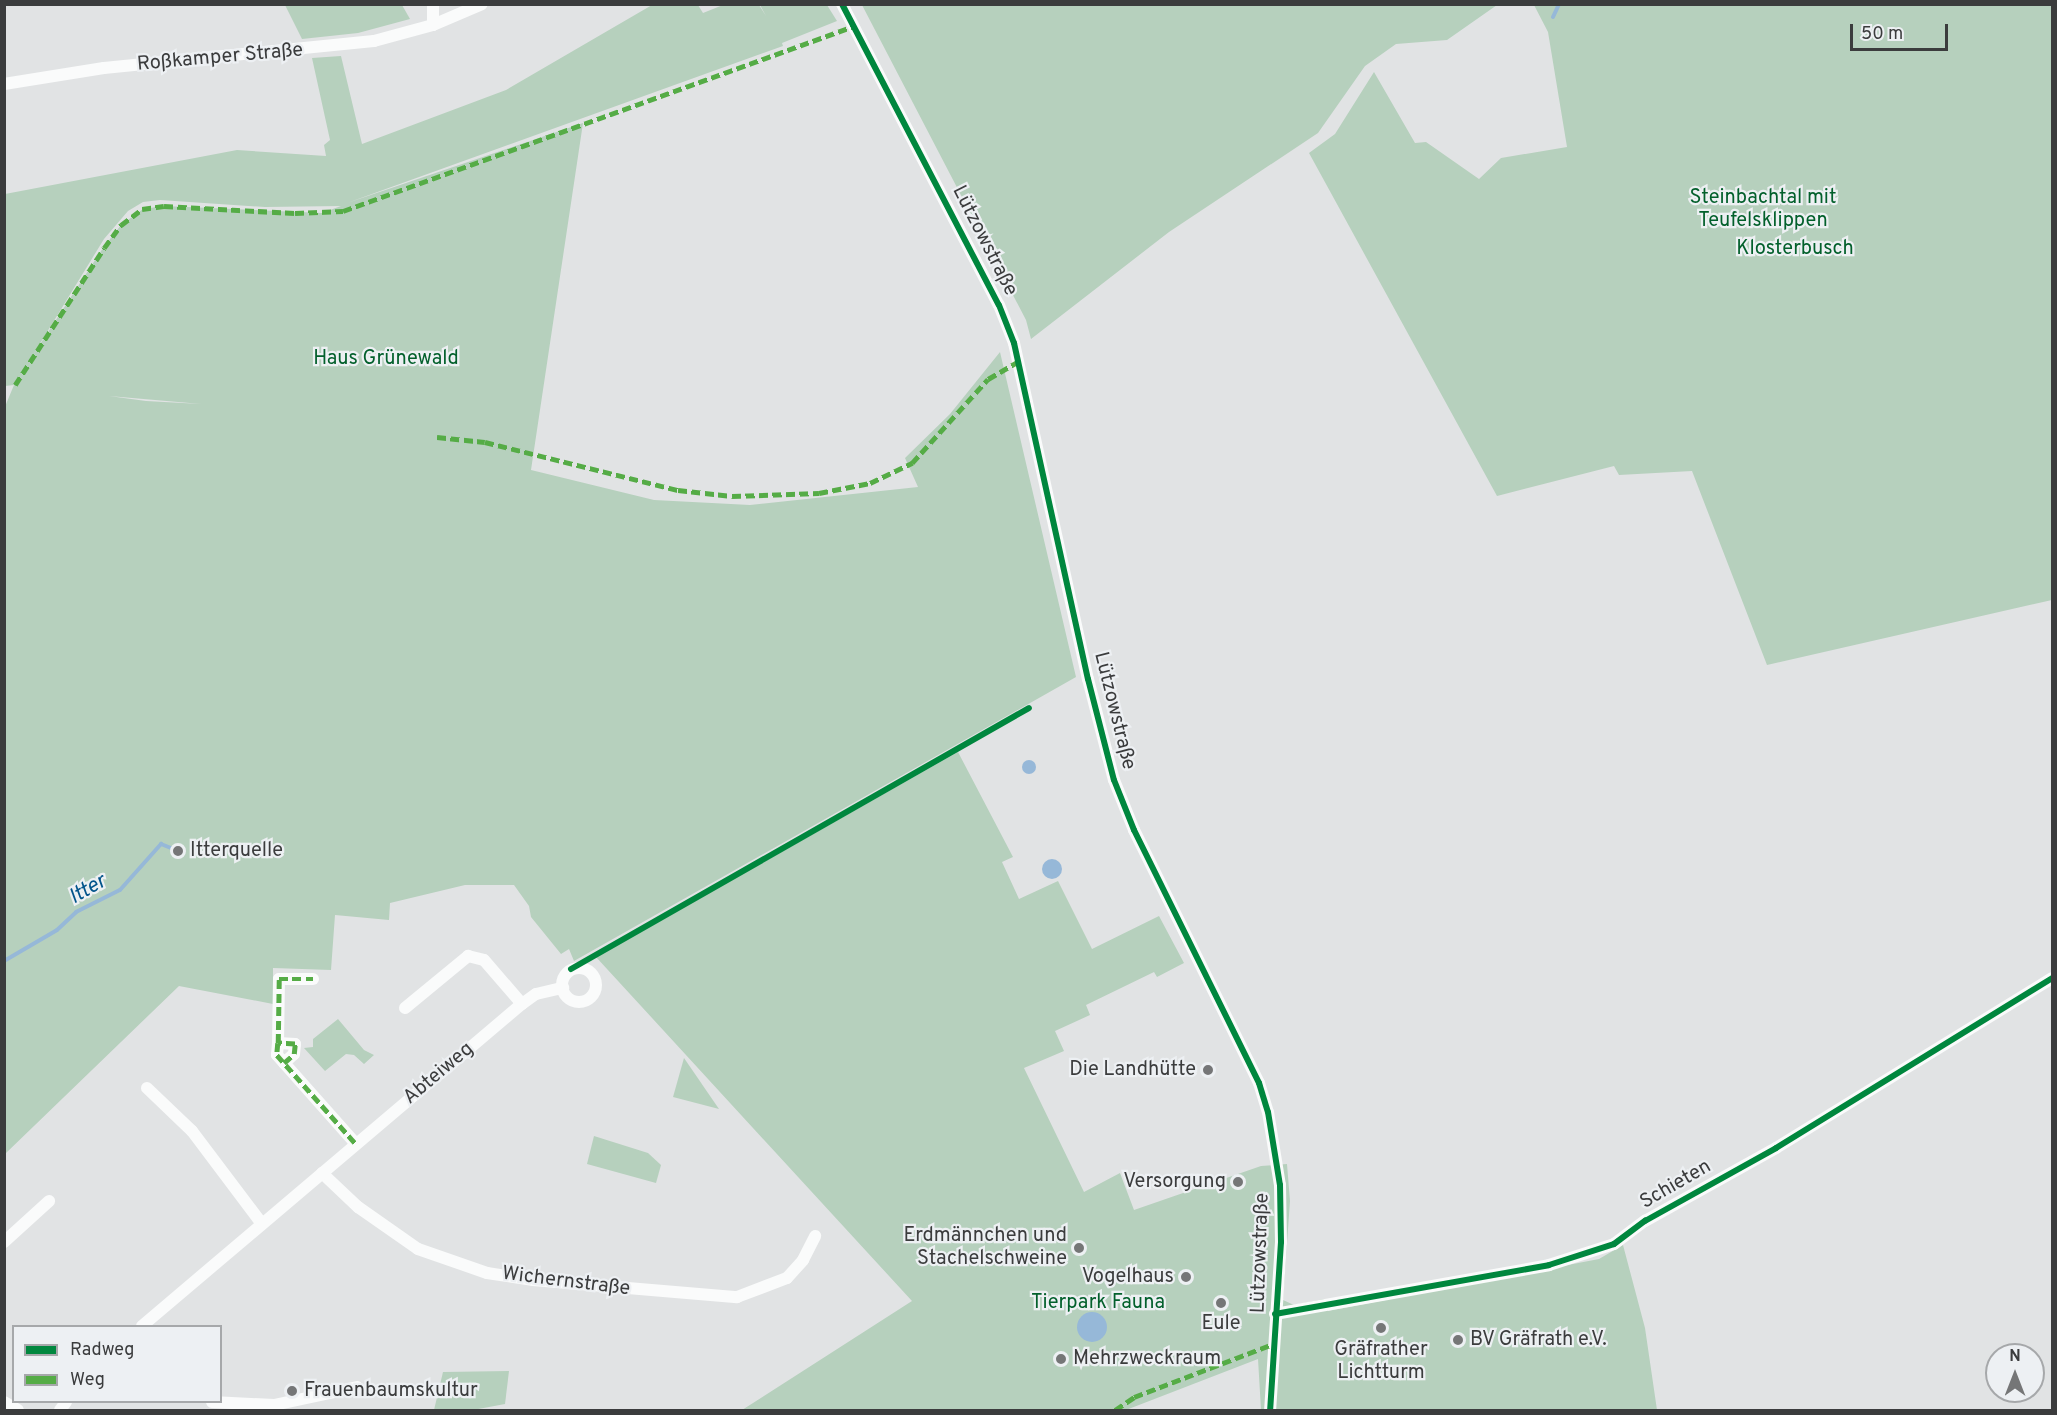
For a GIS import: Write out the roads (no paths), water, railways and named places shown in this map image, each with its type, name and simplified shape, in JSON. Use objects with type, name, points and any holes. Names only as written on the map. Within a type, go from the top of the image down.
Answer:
[{"type":"street","points":[[434,4],[434,25]]},
{"type":"street","name":"Roßkamper Straße","points":[[4,84],[104,68],[374,41],[434,25],[482,4]]},
{"type":"street","name":"Lützowstraße","points":[[843,4],[999,305],[1014,343],[1088,679],[1114,780],[1134,830],[1259,1083],[1268,1112],[1280,1185],[1281,1242],[1270,1410]]},
{"type":"street","points":[[405,1008],[468,956],[484,960],[522,1004]]},
{"type":"street","name":"Schieten","points":[[1275,1314],[1549,1265],[1614,1245],[1645,1221],[1776,1148],[2052,978]]},
{"type":"street","points":[[313,979],[279,979],[277,1055],[356,1144]]},
{"type":"street","name":"Abteiweg","points":[[143,1325],[522,1004],[536,994],[563,988]]},
{"type":"street","points":[[147,1088],[192,1131],[262,1224]]},
{"type":"street","name":"Wichernstraße","points":[[322,1173],[358,1207],[418,1250],[488,1273],[533,1280],[737,1297],[787,1278],[804,1260],[815,1236]]},
{"type":"street","points":[[4,1242],[49,1201]]},
{"type":"street","points":[[222,1402],[274,1405],[357,1387]]},
{"type":"street","points":[[4,1402],[18,1410]]},
{"type":"water","points":[[1029,760],[1034,762],[1036,767],[1034,772],[1029,774],[1024,772],[1022,767],[1024,762]]},
{"type":"water","points":[[1052,859],[1059,862],[1062,869],[1059,876],[1052,879],[1045,876],[1042,869],[1045,862]]},
{"type":"water","points":[[1092,1312],[1098,1313],[1106,1321],[1106,1333],[1098,1341],[1092,1342],[1086,1341],[1078,1333],[1077,1327],[1078,1321],[1086,1313]]},
{"type":"waterway","points":[[1553,17],[1559,4]]},
{"type":"waterway","name":"Itter","points":[[4,961],[57,930],[76,912],[120,890],[161,844],[178,851]]},
{"type":"place","name":"Itterquelle","points":[[178,851]]},
{"type":"place","name":"Die Landhütte","points":[[1208,1070]]},
{"type":"place","name":"Versorgung","points":[[1238,1182]]},
{"type":"place","name":"Erdmännchen und Stachelschweine","points":[[1079,1248]]},
{"type":"place","name":"Vogelhaus","points":[[1186,1277]]},
{"type":"place","name":"Eule","points":[[1221,1303]]},
{"type":"place","name":"Gräfrather Lichtturm","points":[[1381,1328]]},
{"type":"place","name":"BV Gräfrath e.V.","points":[[1458,1340]]},
{"type":"place","name":"Mehrzweckraum","points":[[1061,1359]]},
{"type":"place","name":"Frauenbaumskultur","points":[[292,1391]]},
{"type":"park label","name":"Steinbachtal mit Teufelsklippen","points":[[1763,210]]},
{"type":"park label","name":"Klosterbusch","points":[[1795,249]]},
{"type":"park label","name":"Haus Grünewald","points":[[386,359]]},
{"type":"park label","name":"Tierpark Fauna","points":[[1098,1303]]}]
